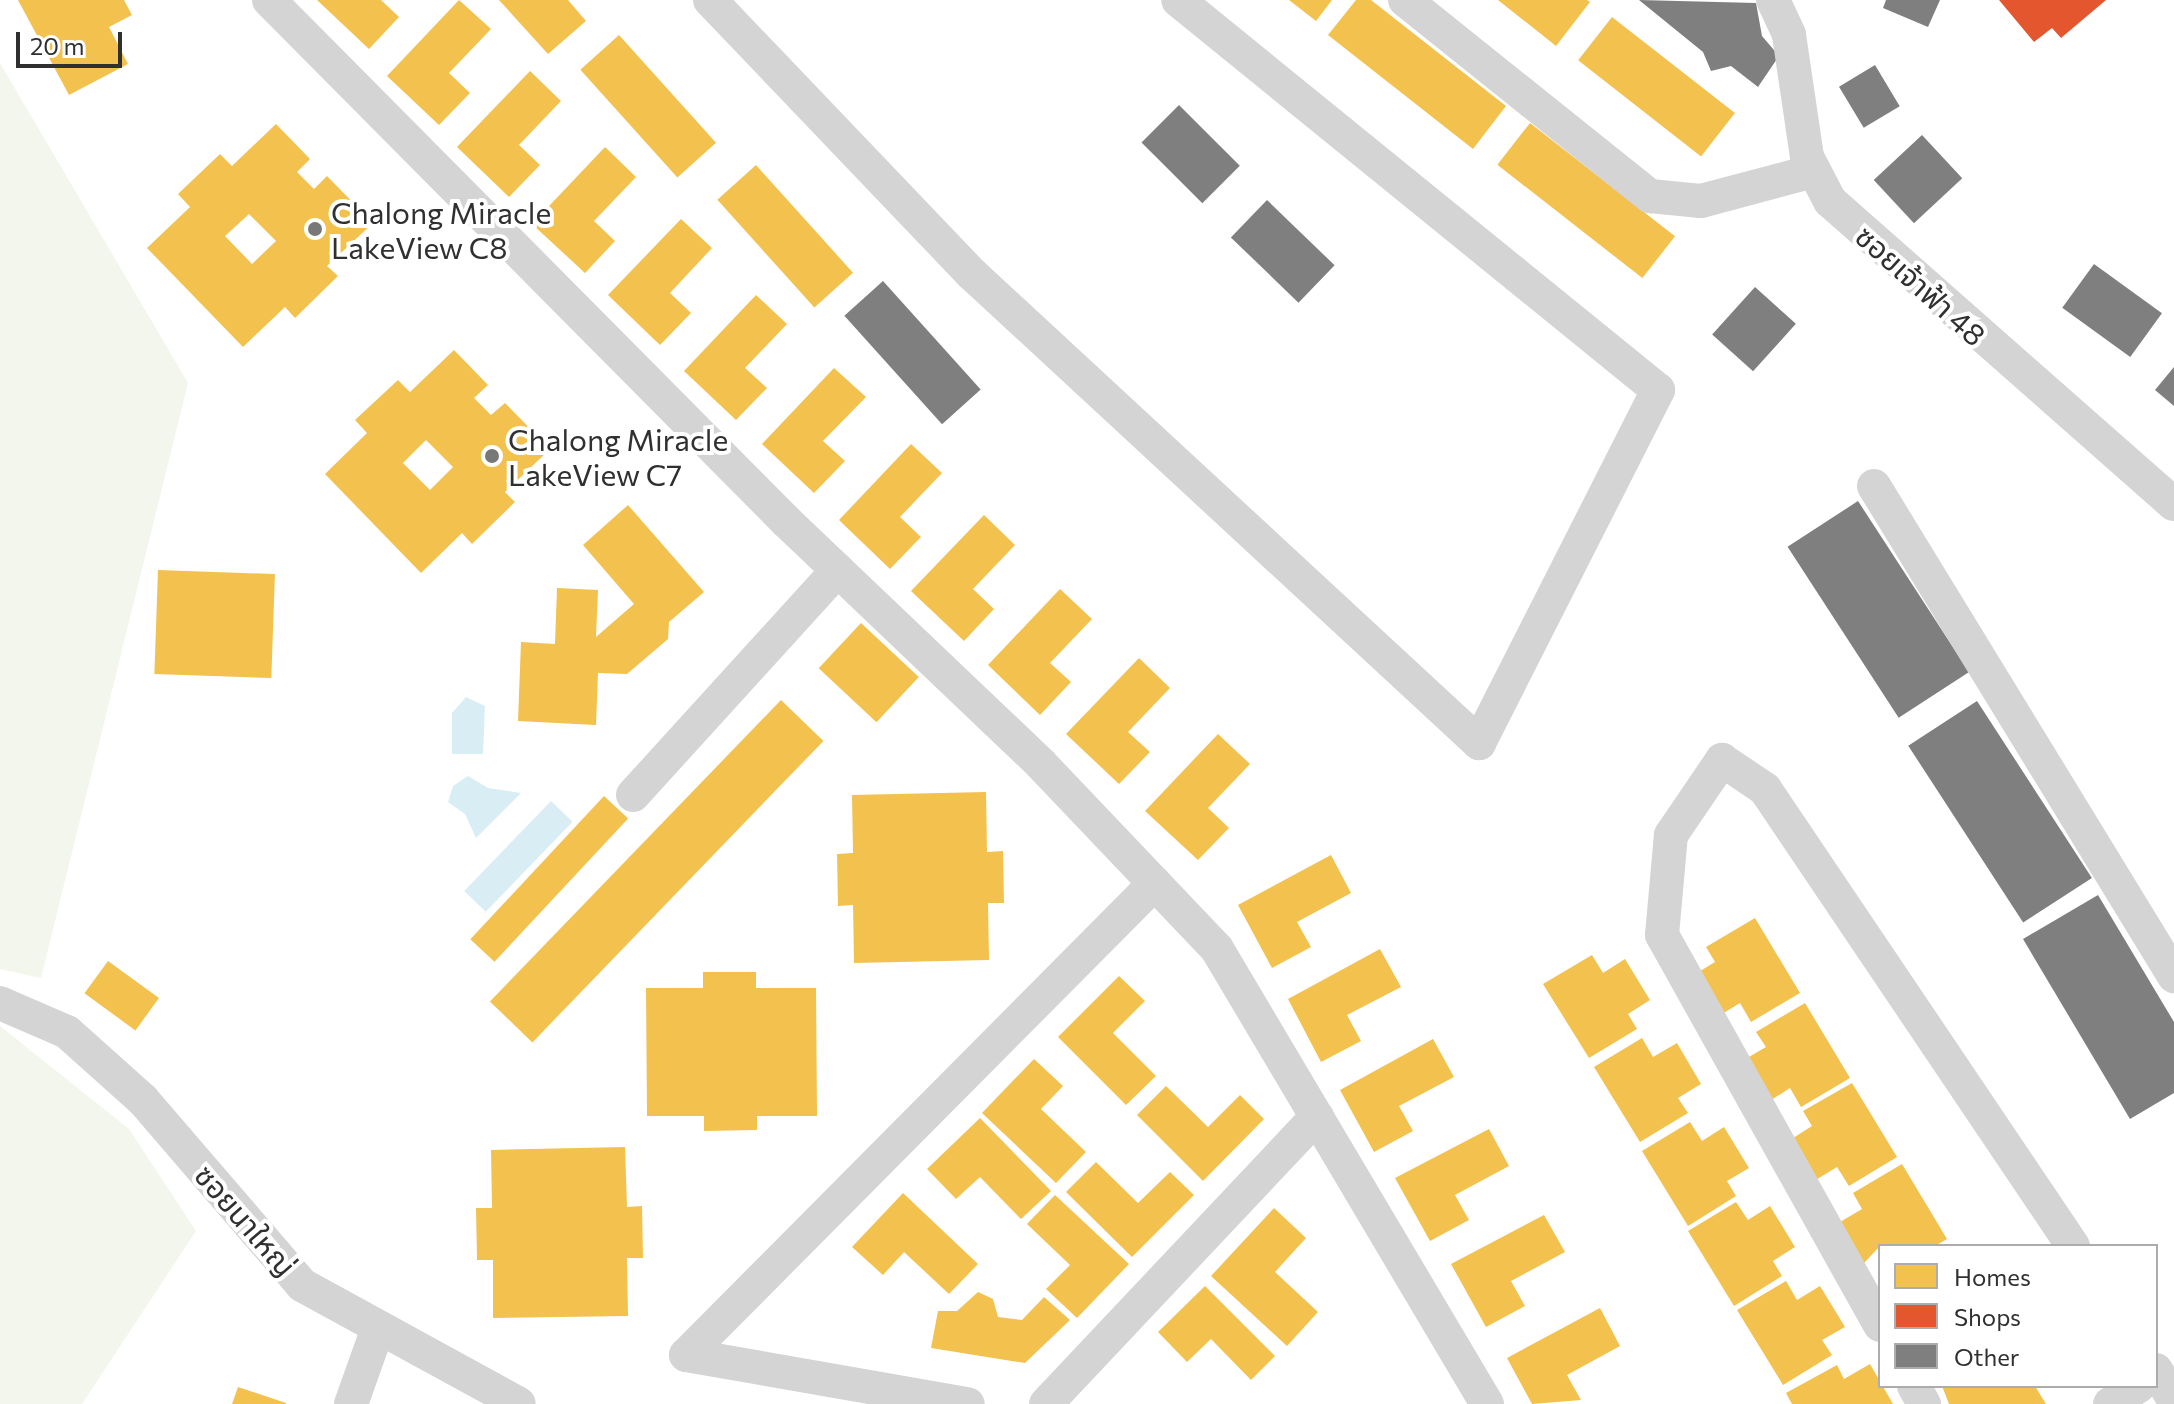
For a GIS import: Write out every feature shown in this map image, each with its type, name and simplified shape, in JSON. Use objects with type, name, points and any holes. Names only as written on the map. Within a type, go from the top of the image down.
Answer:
[{"type":"street","points":[[269,0],[1155,883],[1217,949],[1487,1404]]},
{"type":"street","points":[[710,0],[972,274],[1479,743],[1658,390],[1178,0]]},
{"type":"street","points":[[1405,0],[1650,196],[1701,201],[1814,171]]},
{"type":"street","name":"ซอยเจ้าฟ้า 48","points":[[1773,0],[1789,35],[1814,171],[1830,201],[1874,245],[2174,504]]},
{"type":"street","points":[[1874,486],[2174,976]]},
{"type":"street","points":[[633,795],[838,570]]},
{"type":"street","points":[[1878,1321],[1662,935],[1671,835],[1722,760],[1765,789],[2072,1244]]},
{"type":"street","points":[[968,1404],[686,1355],[1155,883]]},
{"type":"street","name":"ซอยนาใหญ่","points":[[0,1003],[67,1032],[143,1100],[302,1285],[519,1404]]},
{"type":"street","points":[[1046,1404],[1317,1116]]},
{"type":"street","points":[[351,1404],[378,1328]]},
{"type":"street","points":[[2110,1404],[2139,1388]]},
{"type":"shaded area","points":[[0,63],[188,383],[41,978],[0,969]]},
{"type":"shaded area","points":[[466,697],[485,706],[483,754],[452,754],[452,713]]},
{"type":"shaded area","points":[[468,776],[488,788],[521,793],[476,838],[465,814],[448,802],[453,786]]},
{"type":"shaded area","points":[[551,801],[573,822],[486,912],[464,891]]},
{"type":"shaded area","points":[[0,1026],[129,1129],[196,1231],[82,1404],[0,1404]]},
{"type":"building: Homes","points":[[18,0],[124,0],[132,15],[109,27],[128,64],[69,95]]},
{"type":"building: Homes","points":[[317,0],[381,0],[399,17],[369,49]]},
{"type":"building: Homes","points":[[459,0],[491,29],[449,73],[470,93],[439,125],[387,76]]},
{"type":"building: Homes","points":[[499,0],[568,0],[586,21],[548,54]]},
{"type":"building: Homes","points":[[1289,0],[1332,0],[1316,21]]},
{"type":"building: Homes","points":[[1356,0],[1371,0],[1506,106],[1473,149],[1328,35]]},
{"type":"building: Homes","points":[[1498,0],[1587,0],[1590,2],[1556,46]]},
{"type":"building: Homes","points":[[1612,17],[1735,113],[1701,156],[1578,60]]},
{"type":"building: Homes","points":[[619,35],[716,143],[677,178],[580,70]]},
{"type":"building: Homes","points":[[530,71],[561,101],[519,145],[540,165],[509,197],[457,147]]},
{"type":"building: Homes","points":[[1530,123],[1675,236],[1642,278],[1497,165]]},
{"type":"building: Homes","name":"Chalong Miracle LakeView C8","points":[[276,124],[310,159],[297,172],[314,189],[327,176],[373,223],[327,266],[338,276],[295,318],[285,307],[243,347],[147,248],[190,207],[178,194],[220,154],[232,166]],"holes":[[[249,214],[276,241],[252,264],[225,236]]]},
{"type":"building: Homes","points":[[605,147],[636,177],[594,221],[615,241],[585,273],[532,224]]},
{"type":"building: Homes","points":[[756,165],[853,273],[814,308],[717,200]]},
{"type":"building: Homes","points":[[681,219],[712,248],[670,293],[691,313],[660,345],[608,295]]},
{"type":"building: Homes","points":[[756,295],[787,324],[745,368],[767,388],[736,420],[684,371]]},
{"type":"building: Homes","name":"Chalong Miracle LakeView C7","points":[[454,350],[488,385],[474,398],[491,415],[505,403],[550,449],[505,492],[515,502],[472,544],[462,533],[421,573],[325,474],[367,433],[355,420],[398,380],[410,392]],"holes":[[[426,440],[453,467],[430,490],[403,463]]]},
{"type":"building: Homes","points":[[834,368],[866,397],[823,441],[845,461],[814,493],[762,444]]},
{"type":"building: Homes","points":[[911,444],[942,473],[900,517],[921,537],[890,569],[839,520]]},
{"type":"building: Homes","points":[[628,505],[704,592],[669,622],[668,639],[627,674],[598,673],[596,725],[518,721],[521,642],[555,644],[557,588],[598,590],[596,637],[634,604],[583,545]]},
{"type":"building: Homes","points":[[984,515],[1015,545],[973,589],[994,609],[964,641],[911,591]]},
{"type":"building: Homes","points":[[158,570],[275,574],[271,678],[154,674]]},
{"type":"building: Homes","points":[[1060,589],[1092,619],[1050,663],[1071,682],[1040,715],[988,665]]},
{"type":"building: Homes","points":[[861,623],[919,677],[876,722],[819,668]]},
{"type":"building: Homes","points":[[1139,658],[1170,688],[1128,732],[1150,752],[1119,784],[1066,734]]},
{"type":"building: Homes","points":[[781,700],[823,741],[532,1042],[490,1001]]},
{"type":"building: Homes","points":[[1218,734],[1250,764],[1208,808],[1229,828],[1198,860],[1145,811]]},
{"type":"building: Homes","points":[[986,792],[987,852],[1003,851],[1004,903],[988,903],[989,960],[854,963],[853,905],[838,906],[837,854],[853,853],[852,795]]},
{"type":"building: Homes","points":[[604,796],[628,819],[494,962],[470,939]]},
{"type":"building: Homes","points":[[1331,855],[1351,893],[1297,922],[1311,947],[1272,968],[1238,905]]},
{"type":"building: Homes","points":[[1755,918],[1800,993],[1751,1022],[1740,1003],[1717,1017],[1692,976],[1715,962],[1706,947]]},
{"type":"building: Homes","points":[[1380,949],[1401,987],[1347,1015],[1361,1041],[1321,1062],[1288,999]]},
{"type":"building: Homes","points":[[1592,955],[1603,973],[1625,959],[1650,1000],[1628,1014],[1637,1029],[1589,1058],[1543,984]]},
{"type":"building: Homes","points":[[108,961],[159,998],[135,1030],[84,993]]},
{"type":"building: Homes","points":[[703,972],[756,972],[756,988],[816,988],[817,1116],[757,1116],[757,1130],[704,1131],[704,1116],[647,1116],[646,988],[703,988]]},
{"type":"building: Homes","points":[[1119,976],[1145,1001],[1113,1033],[1156,1076],[1126,1105],[1058,1037]]},
{"type":"building: Homes","points":[[1805,1003],[1850,1078],[1801,1107],[1790,1088],[1768,1102],[1742,1061],[1766,1047],[1756,1032]]},
{"type":"building: Homes","points":[[1642,1038],[1653,1057],[1677,1043],[1701,1084],[1678,1098],[1688,1113],[1640,1142],[1594,1067]]},
{"type":"building: Homes","points":[[1433,1039],[1454,1077],[1399,1106],[1413,1131],[1374,1152],[1340,1090]]},
{"type":"building: Homes","points":[[1034,1059],[1063,1086],[1041,1109],[1086,1152],[1056,1183],[982,1113]]},
{"type":"building: Homes","points":[[1852,1083],[1897,1157],[1849,1186],[1837,1167],[1814,1181],[1790,1140],[1812,1126],[1803,1111]]},
{"type":"building: Homes","points":[[1166,1086],[1208,1127],[1240,1095],[1264,1119],[1203,1181],[1137,1115]]},
{"type":"building: Homes","points":[[980,1118],[1051,1191],[1021,1219],[980,1177],[956,1199],[927,1169]]},
{"type":"building: Homes","points":[[1690,1122],[1702,1141],[1724,1127],[1749,1168],[1727,1181],[1736,1196],[1688,1226],[1642,1151]]},
{"type":"building: Homes","points":[[1489,1129],[1509,1166],[1455,1195],[1469,1220],[1430,1241],[1395,1178]]},
{"type":"building: Homes","points":[[625,1147],[627,1207],[642,1206],[643,1258],[627,1258],[628,1316],[493,1318],[493,1260],[477,1260],[476,1208],[492,1208],[491,1150]]},
{"type":"building: Homes","points":[[1096,1162],[1138,1203],[1170,1172],[1194,1195],[1132,1257],[1066,1192]]},
{"type":"building: Homes","points":[[1902,1164],[1947,1239],[1938,1244],[1878,1244],[1878,1248],[1864,1263],[1840,1222],[1862,1209],[1853,1193]]},
{"type":"building: Homes","points":[[903,1193],[978,1264],[949,1294],[904,1252],[883,1275],[852,1247]]},
{"type":"building: Homes","points":[[1055,1195],[1129,1264],[1077,1318],[1046,1289],[1070,1265],[1027,1224]]},
{"type":"building: Homes","points":[[1736,1202],[1748,1220],[1770,1206],[1795,1247],[1773,1261],[1782,1276],[1734,1306],[1688,1231]]},
{"type":"building: Homes","points":[[1274,1208],[1306,1238],[1275,1272],[1318,1312],[1287,1346],[1211,1276]]},
{"type":"building: Homes","points":[[1544,1215],[1565,1252],[1511,1281],[1525,1306],[1486,1327],[1451,1264]]},
{"type":"building: Homes","points":[[1786,1281],[1797,1300],[1820,1286],[1845,1327],[1822,1340],[1832,1355],[1783,1385],[1737,1310]]},
{"type":"building: Homes","points":[[1205,1286],[1275,1356],[1251,1380],[1211,1339],[1187,1362],[1158,1332]]},
{"type":"building: Homes","points":[[978,1292],[993,1299],[998,1317],[1022,1320],[1044,1297],[1070,1320],[1025,1363],[931,1348],[938,1311],[957,1311]]},
{"type":"building: Homes","points":[[1600,1308],[1620,1346],[1567,1375],[1581,1400],[1532,1404],[1507,1358]]},
{"type":"building: Homes","points":[[1870,1364],[1878,1378],[1878,1388],[1884,1388],[1893,1404],[1792,1404],[1786,1393],[1837,1365],[1844,1379]]},
{"type":"building: Homes","points":[[238,1387],[286,1403],[286,1404],[232,1404]]},
{"type":"building: Homes","points":[[1943,1388],[2036,1388],[2046,1404],[1949,1404]]},
{"type":"building: Shops","points":[[1999,0],[2106,0],[2061,38],[2052,28],[2034,42]]},
{"type":"building: Other","points":[[1639,0],[1756,3],[1762,36],[1779,56],[1758,87],[1731,66],[1711,71],[1703,52]]},
{"type":"building: Other","points":[[1886,0],[1940,0],[1928,27],[1883,8]]},
{"type":"building: Other","points":[[1875,65],[1900,106],[1864,128],[1839,87]]},
{"type":"building: Other","points":[[1179,105],[1240,166],[1202,203],[1142,142]]},
{"type":"building: Other","points":[[1922,135],[1962,178],[1914,223],[1874,180]]},
{"type":"building: Other","points":[[1267,200],[1335,265],[1298,303],[1231,237]]},
{"type":"building: Other","points":[[2094,264],[2162,313],[2130,357],[2062,308]]},
{"type":"building: Other","points":[[883,281],[981,389],[942,424],[844,316]]},
{"type":"building: Other","points":[[1755,287],[1796,324],[1753,371],[1712,335]]},
{"type":"building: Other","points":[[2174,367],[2174,406],[2155,390]]},
{"type":"building: Other","points":[[1858,501],[1969,672],[1899,718],[1788,547]]},
{"type":"building: Other","points":[[1977,701],[2092,878],[2023,923],[1908,746]]},
{"type":"building: Other","points":[[2098,895],[2174,1022],[2174,1093],[2130,1119],[2023,939]]},
{"type":"place","name":"Chalong Miracle LakeView C8","points":[[315,229]]},
{"type":"place","name":"Chalong Miracle LakeView C7","points":[[492,456]]}]
